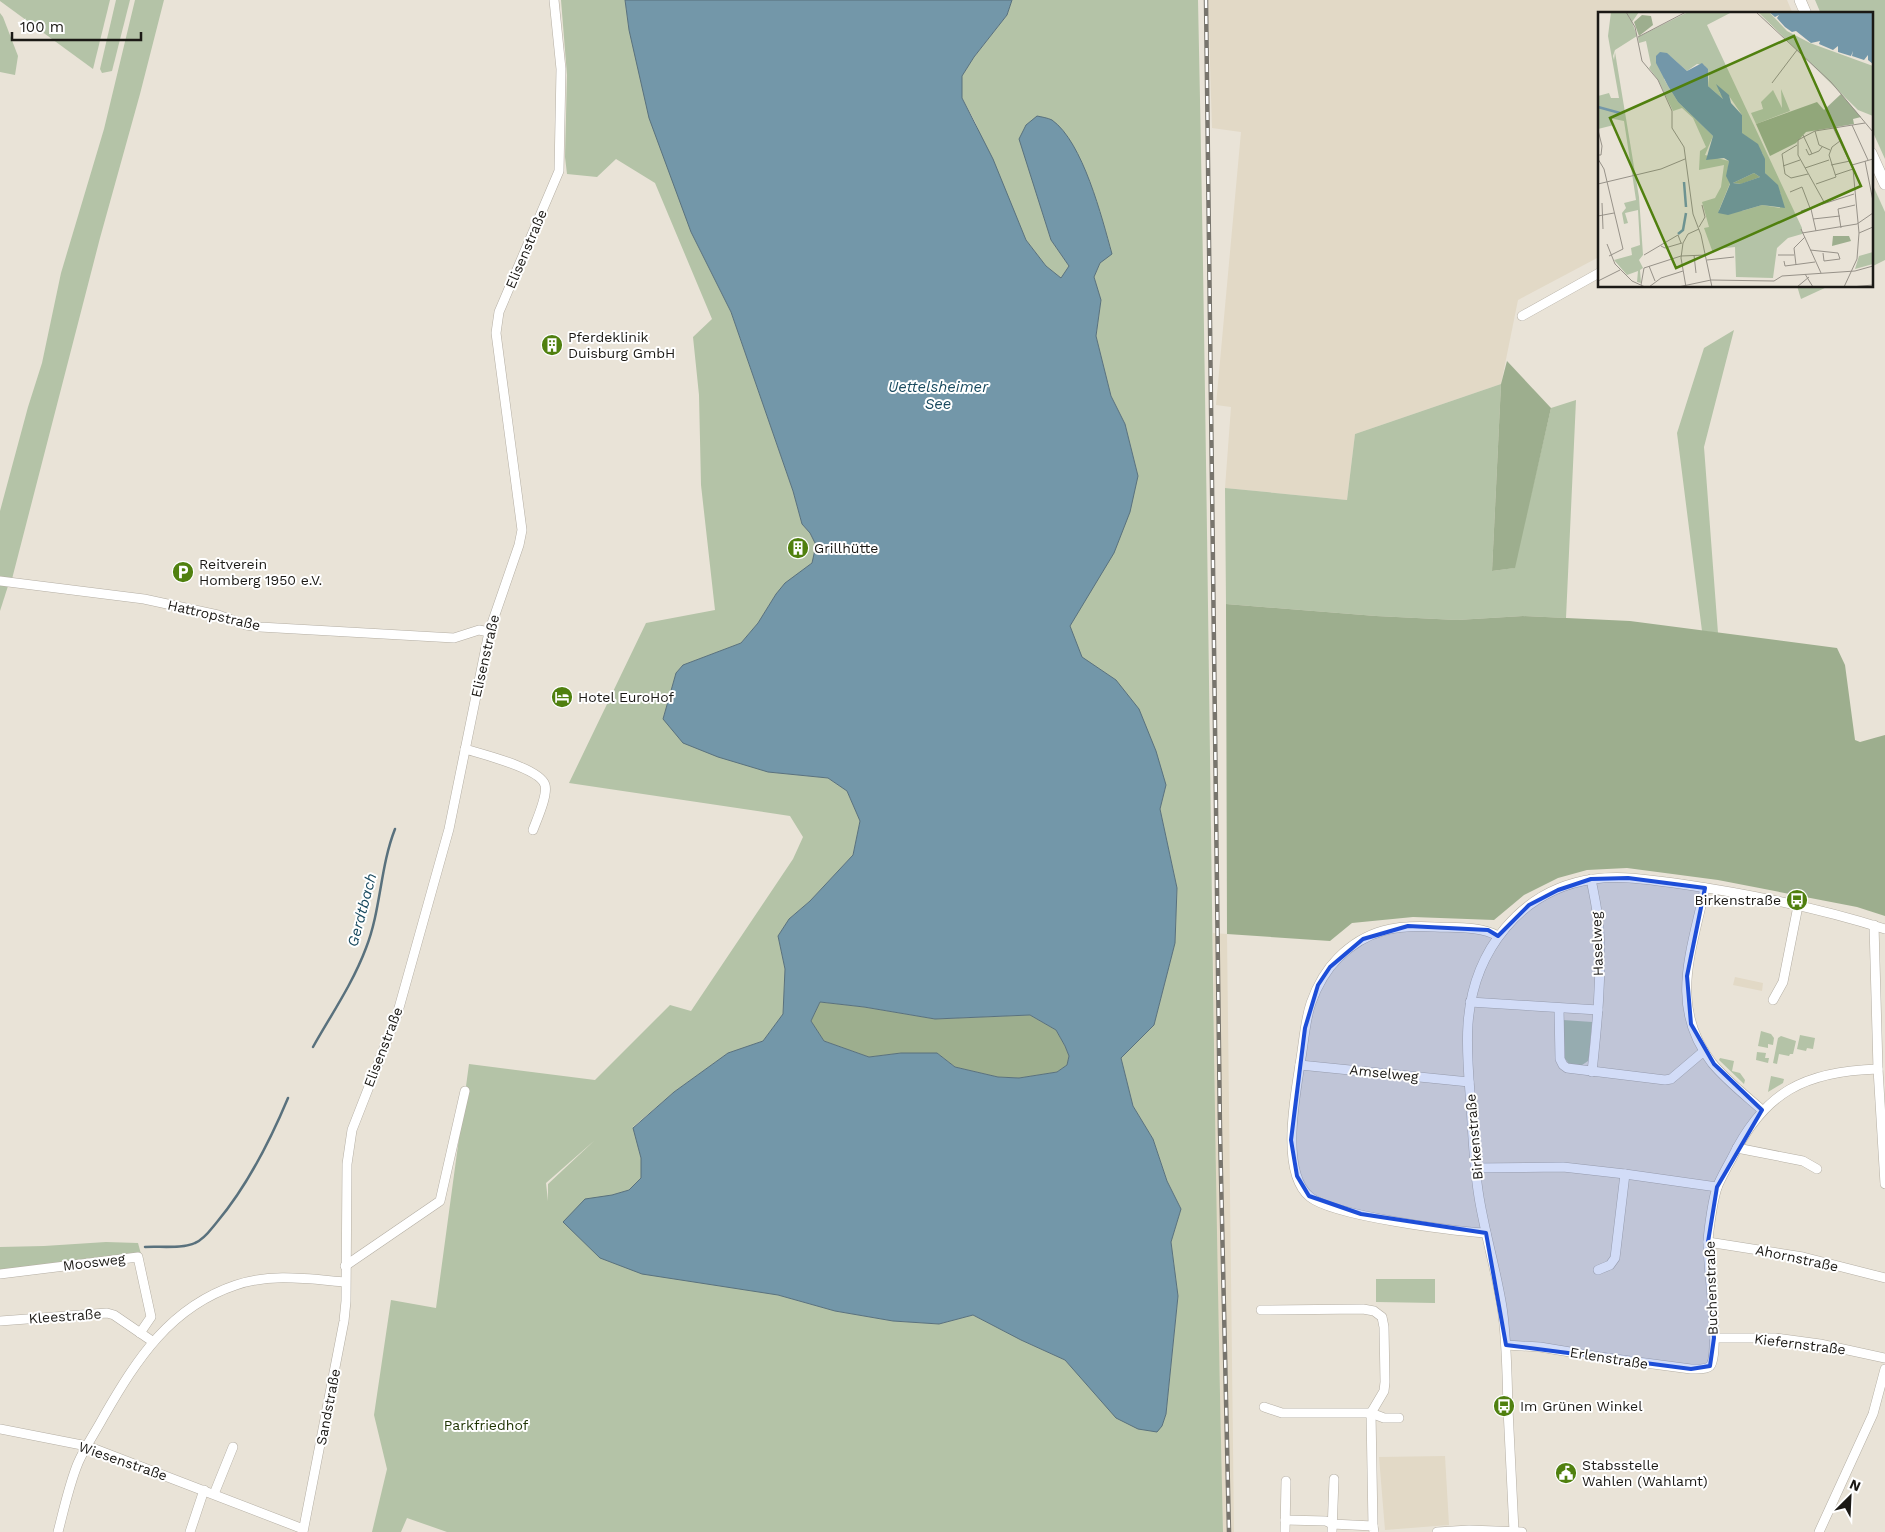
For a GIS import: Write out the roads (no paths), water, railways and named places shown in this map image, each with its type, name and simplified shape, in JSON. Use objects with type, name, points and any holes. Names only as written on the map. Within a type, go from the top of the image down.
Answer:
[{"type":"main road","points":[[1800,0],[1805,12]]},
{"type":"main road","points":[[1872,155],[1885,184]]},
{"type":"street","name":"Elisenstraße","points":[[345,1282],[347,1164],[352,1130],[397,1015],[448,829],[489,632],[519,545],[522,530],[496,333],[499,312],[560,171],[561,69],[554,0]]},
{"type":"street","points":[[1522,316],[1598,274]]},
{"type":"street","name":"Hattropstraße","points":[[0,581],[144,599],[218,615],[246,625],[260,627],[454,638],[479,630],[489,632]]},
{"type":"street","points":[[465,749],[528,770],[540,778],[545,784],[545,791],[534,830]]},
{"type":"street","name":"Birkenstraße","points":[[1518,1532],[1506,1345],[1497,1278],[1486,1233],[1475,1168],[1469,1082],[1468,1025],[1470,1002],[1479,972],[1498,936],[1509,922],[1529,905],[1558,890],[1591,879],[1628,878],[1705,888],[1798,906],[1885,929]]},
{"type":"street","name":"Haselweg","points":[[1591,879],[1599,927],[1598,1010],[1592,1072]]},
{"type":"street","points":[[1705,888],[1687,976],[1686,1005],[1691,1024],[1704,1051],[1714,1064],[1762,1110]]},
{"type":"street","points":[[1773,1000],[1783,982],[1798,906]]},
{"type":"street","points":[[1874,925],[1878,1069],[1885,1184]]},
{"type":"street","points":[[1486,1233],[1434,1227],[1334,1208],[1309,1196],[1302,1186],[1293,1162],[1291,1140],[1305,1028],[1310,1004],[1318,985],[1338,958],[1354,944],[1381,931],[1408,926],[1488,930],[1498,936]]},
{"type":"street","points":[[1470,1002],[1598,1010]]},
{"type":"street","points":[[1559,1008],[1560,1059],[1562,1065],[1567,1068],[1665,1080],[1671,1079],[1704,1051]]},
{"type":"street","name":"Amselweg","points":[[1300,1065],[1469,1082]]},
{"type":"street","name":"Buchenstraße","points":[[1710,1366],[1713,1360],[1714,1338],[1708,1242],[1717,1187],[1736,1148],[1762,1110],[1788,1089],[1836,1073],[1878,1069]]},
{"type":"street","points":[[345,1266],[440,1201],[465,1091]]},
{"type":"street","points":[[1736,1148],[1802,1161],[1817,1168]]},
{"type":"street","points":[[1475,1168],[1563,1167],[1717,1187]]},
{"type":"street","points":[[1598,1270],[1610,1265],[1615,1258],[1625,1174]]},
{"type":"street","name":"Ahornstraße","points":[[1708,1242],[1803,1257],[1885,1278]]},
{"type":"street","name":"Moosweg","points":[[0,1274],[138,1257],[151,1317],[140,1333]]},
{"type":"street","points":[[58,1532],[72,1478],[87,1446],[117,1393],[152,1342],[172,1321],[193,1306],[235,1285],[280,1278],[345,1282]]},
{"type":"street","name":"Sandstraße","points":[[303,1530],[341,1342],[346,1302],[345,1282]]},
{"type":"street","points":[[1261,1310],[1363,1309],[1374,1311],[1382,1317],[1384,1327],[1384,1391],[1370,1414],[1373,1529],[1332,1528],[1326,1521],[1285,1520]]},
{"type":"street","name":"Kleestraße","points":[[0,1321],[107,1313],[114,1315],[152,1342]]},
{"type":"street","name":"Kiefernstraße","points":[[1714,1338],[1775,1338],[1820,1344],[1885,1358]]},
{"type":"street","name":"Erlenstraße","points":[[1506,1345],[1540,1347],[1684,1368],[1706,1368],[1710,1366]]},
{"type":"street","points":[[1819,1532],[1872,1414],[1885,1369]]},
{"type":"street","points":[[1264,1407],[1282,1413],[1370,1414],[1384,1418],[1399,1418]]},
{"type":"street","name":"Wiesenstraße","points":[[0,1429],[87,1446],[303,1530]]},
{"type":"street","points":[[214,1494],[232,1447]]},
{"type":"street","points":[[1332,1528],[1334,1479]]},
{"type":"street","points":[[1285,1532],[1286,1481]]},
{"type":"street","points":[[190,1532],[204,1490]]},
{"type":"street","points":[[1437,1532],[1469,1530],[1518,1532]]},
{"type":"water","name":"Uettelsheimer See","points":[[625,0],[1012,0],[1007,15],[974,57],[962,76],[962,98],[993,159],[1026,240],[1046,266],[1061,278],[1069,266],[1051,240],[1019,139],[1026,125],[1037,116],[1052,120],[1073,145],[1090,182],[1112,254],[1100,263],[1094,277],[1101,300],[1096,336],[1111,396],[1125,424],[1138,476],[1130,512],[1114,553],[1070,626],[1082,657],[1116,680],[1139,709],[1156,751],[1166,785],[1160,809],[1177,888],[1175,943],[1154,1025],[1121,1058],[1133,1106],[1153,1139],[1167,1181],[1181,1209],[1171,1242],[1178,1296],[1166,1414],[1162,1426],[1157,1432],[1138,1429],[1116,1418],[1065,1360],[973,1315],[939,1324],[893,1321],[835,1311],[778,1295],[642,1274],[600,1258],[563,1222],[585,1199],[629,1190],[641,1178],[641,1158],[633,1128],[674,1092],[728,1053],[763,1041],[783,1014],[785,969],[778,936],[789,919],[810,901],[853,855],[860,821],[847,791],[828,778],[768,772],[718,757],[683,743],[663,719],[676,673],[683,665],[741,643],[758,623],[785,583],[812,563],[816,545],[810,533],[802,524],[793,491],[731,312],[691,232],[649,118],[629,30]],"holes":[[[820,1002],[935,1019],[1030,1015],[1056,1030],[1069,1056],[1067,1065],[1057,1072],[1019,1078],[998,1077],[955,1067],[937,1053],[901,1053],[869,1057],[824,1041],[811,1021]]]},
{"type":"waterway","name":"Gerdtbach","points":[[313,1047],[348,986],[366,948],[375,919],[386,858],[395,829]]},
{"type":"waterway","name":"Gerdtbach","points":[[145,1247],[190,1245],[208,1234],[248,1178],[266,1146],[288,1098]]},
{"type":"railway","points":[[1206,0],[1220,1131],[1229,1532]]},
{"type":"place","name":"Pferdeklinik Duisburg GmbH","points":[[552,345]]},
{"type":"place","name":"Grillhütte","points":[[798,548]]},
{"type":"place","name":"Reitverein Homberg 1950 e.V.","points":[[183,572]]},
{"type":"place","name":"Hotel EuroHof","points":[[562,697]]},
{"type":"place","name":"Birkenstraße","points":[[1797,900]]},
{"type":"place","name":"Im Grünen Winkel","points":[[1504,1406]]},
{"type":"place","name":"Stabsstelle Wahlen (Wahlamt)","points":[[1566,1473]]},
{"type":"park label","name":"Parkfriedhof","points":[[486,1425]]}]
